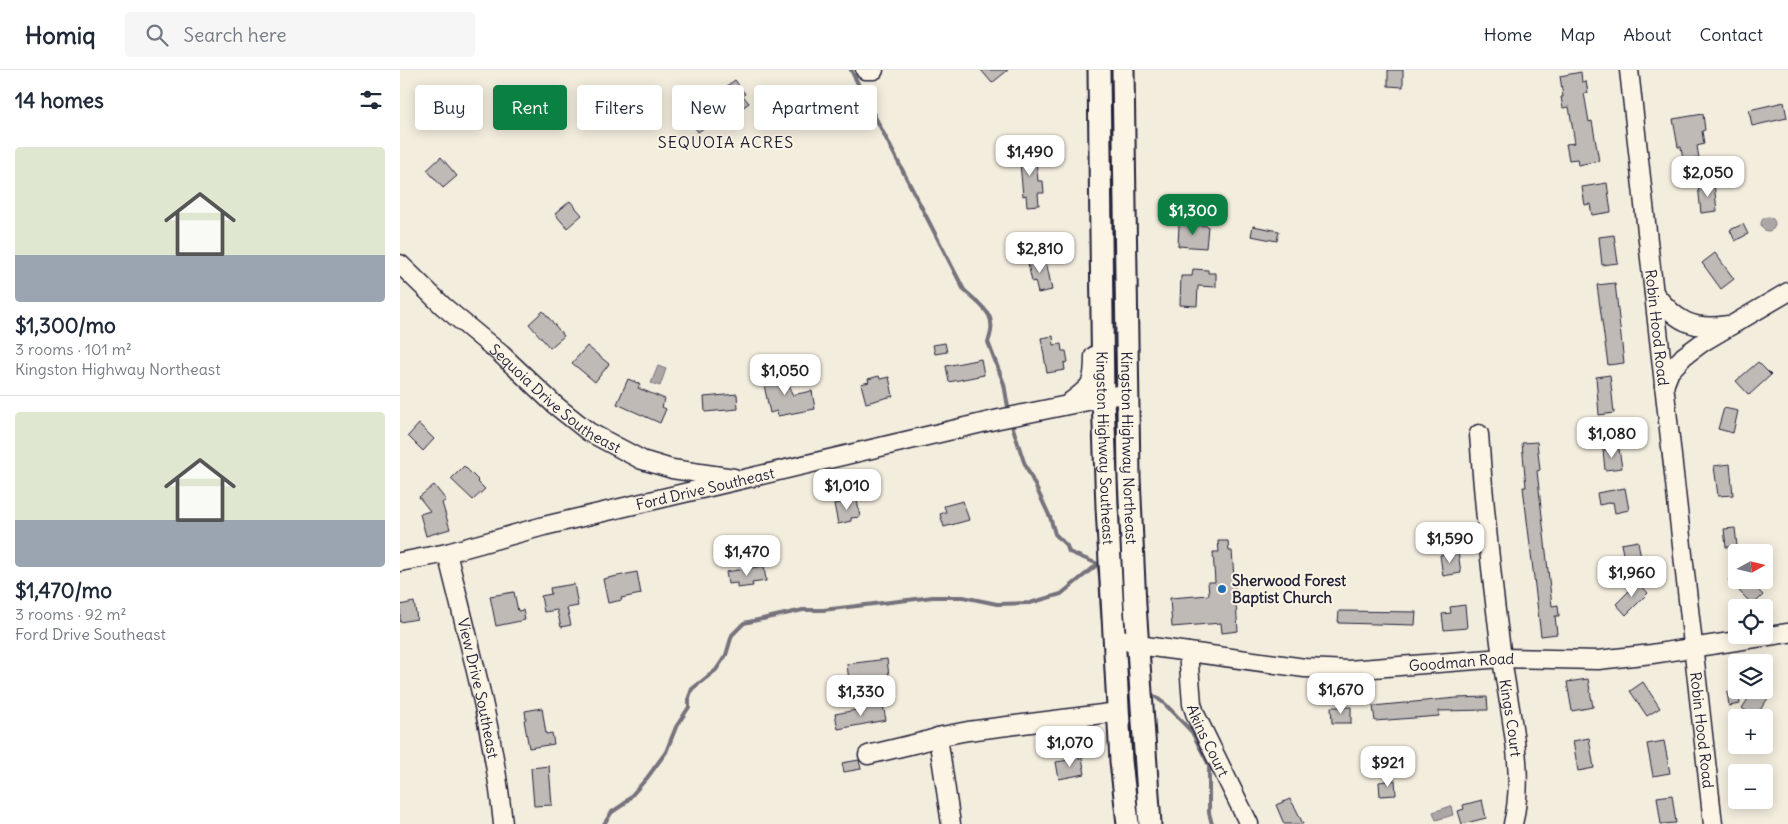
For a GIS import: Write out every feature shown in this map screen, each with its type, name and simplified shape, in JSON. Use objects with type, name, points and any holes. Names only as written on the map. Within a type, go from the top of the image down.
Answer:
[{"type":"main road","name":"Kingston Highway Southeast","points":[[1098,70],[1103,398],[1113,636],[1128,824]]},
{"type":"main road","name":"Kingston Highway Northeast","points":[[1123,70],[1129,477],[1150,824]]},
{"type":"street","points":[[865,70],[874,70]]},
{"type":"street","name":"Robin Hood Road","points":[[1631,70],[1713,824]]},
{"type":"street","points":[[1063,406],[1087,390],[1091,385],[1094,374],[1094,321],[1102,256]]},
{"type":"street","name":"Sequoia Drive Southeast","points":[[400,264],[443,306],[588,432],[642,460],[672,469],[741,479]]},
{"type":"street","points":[[1664,386],[1670,371],[1684,356],[1788,292]]},
{"type":"street","points":[[1654,293],[1664,306],[1685,322],[1710,328],[1734,324]]},
{"type":"street","name":"Ford Drive Southeast","points":[[400,562],[447,553],[544,526],[999,419],[1127,393]]},
{"type":"street","name":"Kings Court","points":[[1479,434],[1484,507],[1502,658],[1516,752],[1518,792],[1513,824]]},
{"type":"street","name":"View Drive Southeast","points":[[447,553],[487,717],[496,763],[503,824]]},
{"type":"street","name":"Goodman Road","points":[[1113,636],[1138,645],[1305,668],[1348,670],[1502,658],[1598,660],[1788,634]]},
{"type":"street","name":"Akins Court","points":[[1188,652],[1192,704],[1196,716],[1249,824]]},
{"type":"street","points":[[868,755],[968,731],[1118,712]]},
{"type":"street","points":[[938,737],[951,824]]},
{"type":"shaded area","points":[[1765,217],[1771,217],[1775,224],[1771,231],[1765,231],[1761,227],[1761,221]]},
{"type":"shaded area","points":[[658,366],[666,369],[660,386],[651,383]]},
{"type":"shaded area","points":[[1451,806],[1453,815],[1436,820],[1433,812]]},
{"type":"building","points":[[981,70],[1008,70],[992,83]]},
{"type":"building","points":[[1388,70],[1403,70],[1403,87],[1388,86]]},
{"type":"building","points":[[1581,72],[1582,82],[1586,81],[1588,93],[1584,93],[1589,122],[1592,121],[1599,161],[1578,165],[1577,159],[1569,160],[1566,144],[1575,143],[1569,107],[1563,108],[1560,76]]},
{"type":"building","points":[[735,80],[739,85],[728,85]]},
{"type":"building","points":[[744,97],[749,103],[744,107]]},
{"type":"building","points":[[1784,102],[1787,118],[1752,126],[1749,110]]},
{"type":"building","points":[[1703,114],[1705,130],[1702,131],[1704,144],[1697,146],[1699,158],[1683,161],[1681,147],[1678,147],[1673,119]]},
{"type":"building","points":[[1035,150],[1038,181],[1043,181],[1044,193],[1038,193],[1039,205],[1027,206],[1026,195],[1023,196],[1020,163],[1016,164],[1015,152]]},
{"type":"building","points":[[441,157],[457,176],[443,188],[427,170]]},
{"type":"building","points":[[1607,183],[1611,212],[1592,215],[1590,204],[1585,205],[1582,187]]},
{"type":"building","points":[[1714,183],[1717,211],[1701,213],[1698,185]]},
{"type":"building","points":[[570,201],[582,215],[567,228],[555,214]]},
{"type":"building","points":[[1179,224],[1208,226],[1206,248],[1178,246]]},
{"type":"building","points":[[1743,224],[1748,234],[1735,241],[1730,230]]},
{"type":"building","points":[[1253,226],[1279,231],[1277,241],[1251,236]]},
{"type":"building","points":[[1614,235],[1618,263],[1602,265],[1599,237]]},
{"type":"building","points":[[1715,253],[1734,279],[1721,289],[1702,263]]},
{"type":"building","points":[[1045,256],[1052,290],[1038,293],[1035,281],[1032,282],[1027,259]]},
{"type":"building","points":[[1193,269],[1208,270],[1208,273],[1216,273],[1216,287],[1198,286],[1197,306],[1180,305],[1181,276],[1192,276]]},
{"type":"building","points":[[1615,283],[1624,363],[1608,365],[1597,285]]},
{"type":"building","points":[[543,311],[564,336],[550,348],[529,324]]},
{"type":"building","points":[[1053,336],[1054,345],[1061,344],[1062,351],[1066,351],[1068,362],[1064,363],[1065,370],[1047,373],[1041,338]]},
{"type":"building","points":[[945,343],[947,352],[935,354],[933,345]]},
{"type":"building","points":[[587,346],[609,364],[595,382],[572,363]]},
{"type":"building","points":[[981,359],[984,375],[949,382],[946,366]]},
{"type":"building","points":[[1758,362],[1771,375],[1749,395],[1736,381]]},
{"type":"building","points":[[774,368],[776,382],[788,379],[792,395],[812,391],[815,409],[778,416],[777,411],[770,413],[761,371]]},
{"type":"building","points":[[1610,375],[1614,413],[1599,415],[1596,377]]},
{"type":"building","points":[[879,376],[880,379],[889,377],[893,396],[866,403],[861,384],[869,382],[868,379]]},
{"type":"building","points":[[628,379],[640,384],[638,388],[665,399],[662,407],[666,409],[660,423],[617,404]]},
{"type":"building","points":[[737,394],[738,409],[705,412],[704,397]]},
{"type":"building","points":[[1724,408],[1738,411],[1733,433],[1718,429]]},
{"type":"building","points":[[419,424],[434,439],[423,451],[408,436]]},
{"type":"building","points":[[1537,442],[1540,470],[1537,471],[1552,606],[1558,605],[1559,616],[1555,616],[1557,634],[1541,636],[1523,487],[1526,487],[1522,443]]},
{"type":"building","points":[[1619,449],[1622,468],[1605,470],[1603,450]]},
{"type":"building","points":[[1730,464],[1733,495],[1718,496],[1714,466]]},
{"type":"building","points":[[464,466],[485,489],[473,500],[451,479]]},
{"type":"building","points":[[434,485],[446,500],[442,503],[450,529],[426,536],[420,514],[430,511],[419,497]]},
{"type":"building","points":[[1625,488],[1629,510],[1615,513],[1613,502],[1599,505],[1597,493]]},
{"type":"building","points":[[857,500],[860,517],[851,518],[851,521],[838,524],[834,504]]},
{"type":"building","points":[[963,501],[969,520],[944,527],[940,514],[946,512],[944,506]]},
{"type":"building","points":[[1735,528],[1737,544],[1728,544],[1728,547],[1726,547],[1724,529]]},
{"type":"building","name":"Sherwood Forest Baptist Church","points":[[1218,541],[1228,541],[1229,551],[1232,551],[1238,631],[1222,633],[1221,623],[1172,627],[1170,598],[1209,595],[1208,582],[1215,582],[1213,552],[1219,552]]},
{"type":"building","points":[[1638,541],[1643,570],[1627,573],[1621,544]]},
{"type":"building","points":[[1458,552],[1461,573],[1443,576],[1440,555]]},
{"type":"building","points":[[764,566],[766,581],[752,583],[753,586],[737,588],[737,583],[728,584],[726,572]]},
{"type":"building","points":[[637,572],[641,594],[608,603],[603,579]]},
{"type":"building","points":[[1638,582],[1648,593],[1626,615],[1616,604]]},
{"type":"building","points":[[574,584],[578,606],[567,608],[571,625],[561,627],[557,610],[544,612],[541,596],[551,594],[550,588]]},
{"type":"building","points":[[1737,589],[1757,589],[1763,595],[1759,599],[1747,599]]},
{"type":"building","points":[[514,592],[518,611],[523,610],[525,620],[496,626],[490,596]]},
{"type":"building","points":[[414,602],[417,619],[400,622],[400,605]]},
{"type":"building","points":[[1465,605],[1467,628],[1444,630],[1442,614],[1451,613],[1450,607]]},
{"type":"building","points":[[1339,611],[1416,612],[1415,625],[1338,623]]},
{"type":"building","points":[[887,659],[889,676],[849,681],[847,664]]},
{"type":"building","points":[[1588,679],[1593,707],[1572,711],[1567,682]]},
{"type":"building","points":[[1643,682],[1660,708],[1647,716],[1630,691]]},
{"type":"building","points":[[1487,697],[1488,710],[1439,711],[1439,716],[1375,721],[1373,706]]},
{"type":"building","points":[[1728,699],[1739,699],[1740,704],[1729,706]]},
{"type":"building","points":[[1748,699],[1768,699],[1761,709],[1742,708]]},
{"type":"building","points":[[883,705],[886,720],[838,729],[835,714]]},
{"type":"building","points":[[1331,707],[1351,707],[1351,723],[1332,723]]},
{"type":"building","points":[[542,708],[546,734],[552,733],[554,744],[529,748],[524,720],[526,719],[525,711]]},
{"type":"building","points":[[1589,738],[1594,768],[1578,771],[1573,741]]},
{"type":"building","points":[[1664,741],[1670,773],[1653,776],[1647,744]]},
{"type":"building","points":[[1082,758],[1085,774],[1059,779],[1056,762]]},
{"type":"building","points":[[859,760],[861,769],[844,772],[842,763]]},
{"type":"building","points":[[549,766],[552,805],[534,806],[531,768]]},
{"type":"building","points":[[1395,780],[1396,795],[1380,796],[1379,782]]},
{"type":"building","points":[[1672,795],[1676,823],[1661,824],[1657,797]]},
{"type":"building","points":[[1290,799],[1303,824],[1284,824],[1276,805]]},
{"type":"building","points":[[1482,800],[1486,818],[1462,824],[1458,811],[1464,809],[1463,805]]},
{"type":"waterway","points":[[851,70],[964,290],[987,312],[990,318],[991,332],[988,342],[1004,384],[1009,413]]},
{"type":"waterway","points":[[1011,422],[1024,462],[1050,517],[1055,534],[1067,546],[1069,552],[1098,564]]},
{"type":"waterway","points":[[1098,564],[1104,626]]},
{"type":"waterway","points":[[604,824],[612,812],[624,804],[647,778],[666,752],[676,727],[689,707],[689,697],[692,689],[716,670],[726,655],[732,635],[744,623],[803,610],[823,610],[933,597],[963,597],[997,604],[1030,603],[1061,594],[1098,564]]},
{"type":"waterway","points":[[1149,692],[1165,704],[1192,732],[1209,765],[1209,813],[1212,824]]},
{"type":"place","name":"Sherwood Forest Baptist Church","points":[[1222,589]]},
{"type":"district","name":"SEQUOIA ACRES","points":[[726,142]]}]
